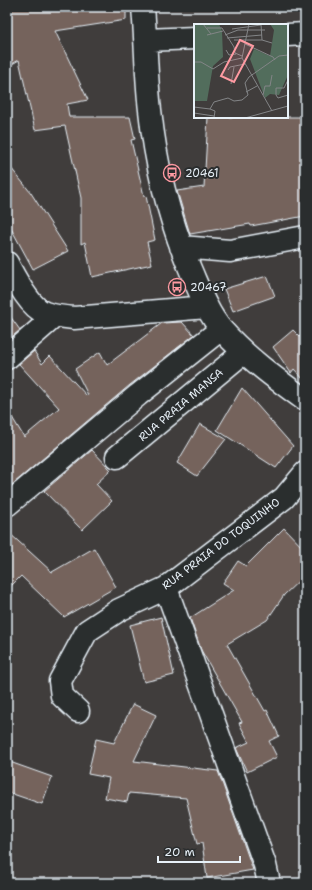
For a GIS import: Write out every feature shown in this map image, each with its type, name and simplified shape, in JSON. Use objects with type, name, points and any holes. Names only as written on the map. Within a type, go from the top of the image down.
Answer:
[{"type":"street","points":[[143,7],[150,110],[162,185],[181,248],[207,307],[221,329],[244,352],[305,400]]},
{"type":"street","points":[[288,35],[305,34]]},
{"type":"street","points":[[146,40],[194,38]]},
{"type":"street","points":[[181,248],[230,251],[305,237]]},
{"type":"street","points":[[7,263],[23,291],[36,308],[44,313],[55,316],[74,318],[207,307]]},
{"type":"street","points":[[7,358],[55,316]]},
{"type":"street","points":[[7,505],[138,395],[221,329]]},
{"type":"street","name":"RUA PRAIA MANSA","points":[[117,457],[244,352]]},
{"type":"street","name":"RUA PRAIA DO TOQUINHO","points":[[78,711],[62,696],[60,682],[87,632],[119,610],[166,588],[284,498],[305,473]]},
{"type":"street","points":[[166,588],[262,858],[268,883]]},
{"type":"building","points":[[7,7],[126,7],[126,20],[55,31],[88,100],[67,104],[69,117],[130,117],[135,139],[131,140],[144,196],[146,196],[155,240],[147,242],[152,264],[92,277],[85,242],[81,244],[81,198],[65,126],[35,130],[19,60],[7,67]]},
{"type":"building","points":[[305,117],[305,216],[251,226],[250,224],[190,234],[177,191],[204,187],[208,118]]},
{"type":"building","points":[[7,163],[31,193],[68,251],[33,269],[7,221]]},
{"type":"building","points":[[267,276],[275,296],[233,311],[224,289]]},
{"type":"building","points":[[7,312],[20,330],[7,341]]},
{"type":"building","points":[[182,322],[194,335],[130,385],[7,489],[7,409],[24,437],[59,408],[19,364],[34,351],[42,364],[50,356],[87,396],[88,395],[75,369],[100,352],[107,365],[162,323]]},
{"type":"building","points":[[293,330],[305,342],[305,381],[294,369],[291,373],[273,347]]},
{"type":"building","points":[[242,388],[293,446],[276,468],[217,430]]},
{"type":"building","points":[[200,424],[226,439],[197,476],[177,463]]},
{"type":"building","points":[[92,450],[111,470],[96,484],[112,501],[82,530],[44,491]]},
{"type":"building","points":[[284,528],[305,550],[305,575],[284,595],[267,620],[227,644],[265,711],[267,710],[279,736],[269,741],[277,757],[247,772],[236,748],[249,742],[239,723],[242,722],[201,650],[190,618],[234,590],[223,583],[238,561],[246,566]]},
{"type":"building","points":[[7,531],[52,572],[94,548],[116,587],[64,617],[21,576],[7,590]]},
{"type":"building","points":[[161,617],[174,675],[144,682],[130,625]]},
{"type":"building","points":[[133,704],[156,715],[134,761],[218,771],[253,870],[207,878],[202,843],[197,844],[186,798],[129,793],[127,802],[105,798],[109,778],[88,774],[96,739],[114,743]]},
{"type":"building","points":[[7,761],[52,777],[42,804],[7,792]]},
{"type":"place","name":"20461","points":[[172,173]]},
{"type":"place","name":"20467","points":[[177,287]]}]
